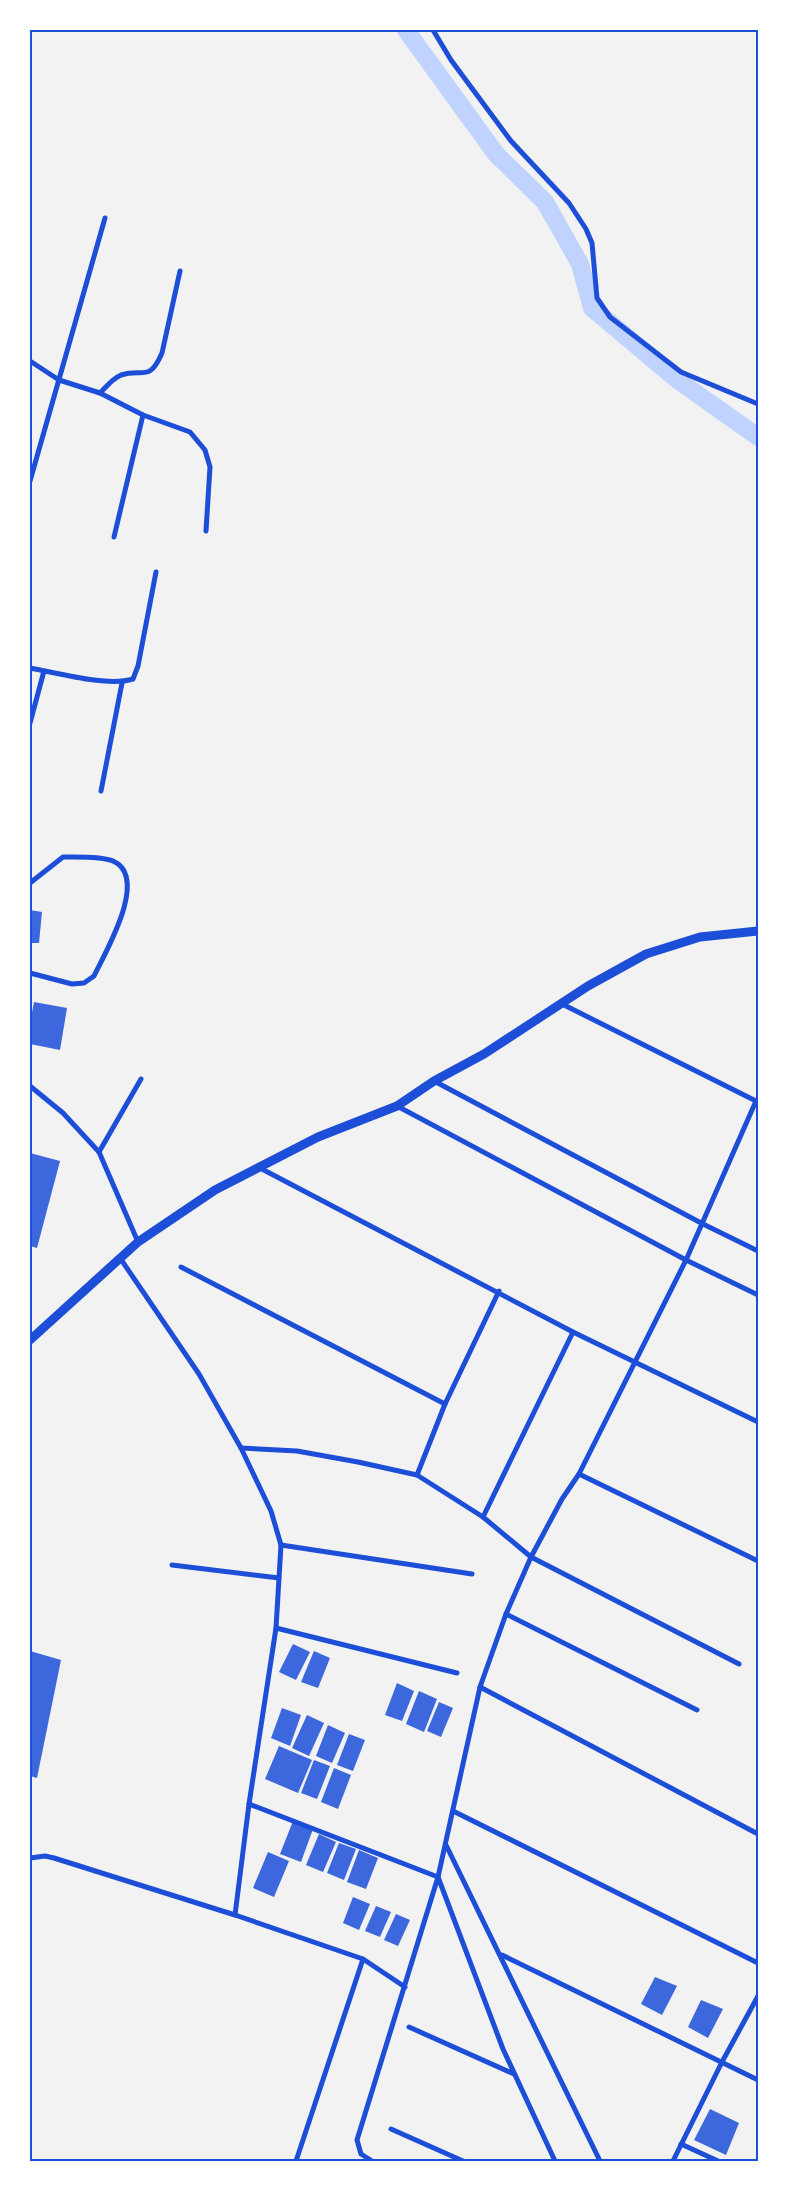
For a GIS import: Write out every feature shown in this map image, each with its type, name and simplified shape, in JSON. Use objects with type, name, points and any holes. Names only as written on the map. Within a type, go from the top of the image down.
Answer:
[{"type":"street","points":[[433,30],[451,60],[511,141],[569,203],[586,229],[592,244],[598,298],[610,317],[681,372],[758,404]]},
{"type":"street","points":[[30,481],[105,218]]},
{"type":"street","points":[[100,393],[110,381],[122,375],[146,374],[157,365],[162,353],[180,271]]},
{"type":"street","points":[[30,360],[59,380],[100,393],[143,415],[190,432],[205,450],[210,467],[206,531]]},
{"type":"street","points":[[114,537],[143,415]]},
{"type":"street","points":[[30,668],[122,683],[133,679],[138,666],[156,572]]},
{"type":"street","points":[[30,723],[44,671]]},
{"type":"street","points":[[101,791],[122,683]]},
{"type":"street","points":[[30,883],[63,857],[112,860],[122,866],[127,881],[126,907],[94,976],[84,983],[72,984],[30,973]]},
{"type":"street","points":[[30,1340],[138,1242],[215,1190],[318,1137],[397,1106],[434,1081],[484,1054],[560,1003],[646,954],[700,937],[758,932]]},
{"type":"street","points":[[372,2161],[361,2154],[357,2140],[406,1987],[438,1877],[480,1687],[506,1614],[531,1557],[562,1499],[579,1474],[686,1260],[757,1101],[560,1003]]},
{"type":"street","points":[[99,1152],[140,1080]]},
{"type":"street","points":[[434,1081],[703,1224],[758,1251]]},
{"type":"street","points":[[30,1086],[63,1113],[99,1152],[138,1242]]},
{"type":"street","points":[[397,1106],[686,1260],[758,1295]]},
{"type":"street","points":[[258,1167],[573,1332],[758,1422]]},
{"type":"street","points":[[120,1258],[199,1374],[241,1448],[271,1511],[281,1545],[276,1628],[249,1804],[235,1915]]},
{"type":"street","points":[[181,1267],[445,1404]]},
{"type":"street","points":[[417,1475],[445,1404],[499,1292]]},
{"type":"street","points":[[483,1517],[573,1332]]},
{"type":"street","points":[[241,1448],[296,1451],[417,1475],[483,1517],[531,1557],[739,1664]]},
{"type":"street","points":[[579,1474],[758,1561]]},
{"type":"street","points":[[281,1545],[472,1574]]},
{"type":"street","points":[[172,1565],[279,1578]]},
{"type":"street","points":[[506,1614],[697,1710]]},
{"type":"street","points":[[276,1628],[456,1673]]},
{"type":"street","points":[[480,1687],[758,1834]]},
{"type":"street","points":[[249,1804],[438,1877],[503,2049],[555,2161]]},
{"type":"street","points":[[453,1811],[758,1963]]},
{"type":"street","points":[[446,1844],[502,1955],[600,2161]]},
{"type":"street","points":[[30,1858],[45,1856],[54,1858],[235,1915],[364,1959],[406,1987]]},
{"type":"street","points":[[502,1955],[758,2080]]},
{"type":"street","points":[[296,2161],[364,1959]]},
{"type":"street","points":[[673,2161],[722,2062],[758,1996]]},
{"type":"street","points":[[409,2027],[515,2074]]},
{"type":"street","points":[[391,2129],[463,2161]]},
{"type":"street","points":[[681,2144],[718,2161]]},
{"type":"building","points":[[30,910],[42,912],[39,943],[30,943]]},
{"type":"building","points":[[34,1002],[67,1008],[60,1050],[30,1044],[30,1023]]},
{"type":"building","points":[[30,1153],[60,1161],[37,1248],[30,1246]]},
{"type":"building","points":[[293,1644],[310,1652],[296,1680],[279,1672]]},
{"type":"building","points":[[30,1651],[61,1660],[37,1778],[30,1776]]},
{"type":"building","points":[[314,1651],[330,1658],[318,1688],[301,1682]]},
{"type":"building","points":[[397,1683],[414,1691],[402,1721],[385,1715]]},
{"type":"building","points":[[419,1691],[437,1699],[424,1732],[406,1724]]},
{"type":"building","points":[[439,1702],[453,1708],[441,1737],[427,1731]]},
{"type":"building","points":[[282,1708],[301,1715],[290,1746],[271,1738]]},
{"type":"building","points":[[307,1715],[324,1723],[309,1756],[292,1748]]},
{"type":"building","points":[[328,1725],[345,1733],[332,1763],[316,1756]]},
{"type":"building","points":[[349,1734],[365,1740],[353,1771],[337,1765]]},
{"type":"building","points":[[279,1746],[312,1760],[298,1793],[265,1779]]},
{"type":"building","points":[[314,1760],[330,1766],[317,1799],[301,1793]]},
{"type":"building","points":[[334,1768],[351,1775],[338,1809],[321,1802]]},
{"type":"building","points":[[293,1821],[313,1829],[301,1862],[280,1854]]},
{"type":"building","points":[[319,1834],[336,1842],[323,1872],[306,1865]]},
{"type":"building","points":[[339,1843],[356,1849],[344,1880],[327,1873]]},
{"type":"building","points":[[359,1850],[378,1858],[366,1889],[347,1882]]},
{"type":"building","points":[[268,1852],[289,1861],[274,1897],[253,1888]]},
{"type":"building","points":[[353,1897],[370,1904],[359,1930],[343,1923]]},
{"type":"building","points":[[376,1906],[391,1912],[380,1937],[365,1931]]},
{"type":"building","points":[[396,1914],[410,1920],[398,1946],[384,1940]]},
{"type":"building","points":[[655,1977],[677,1986],[662,2015],[641,2004]]},
{"type":"building","points":[[701,2000],[723,2009],[708,2038],[688,2027]]},
{"type":"building","points":[[710,2109],[739,2123],[726,2155],[694,2140]]},
{"type":"waterway","points":[[406,30],[496,154],[545,202],[580,264],[592,308],[679,381],[758,437]]}]
